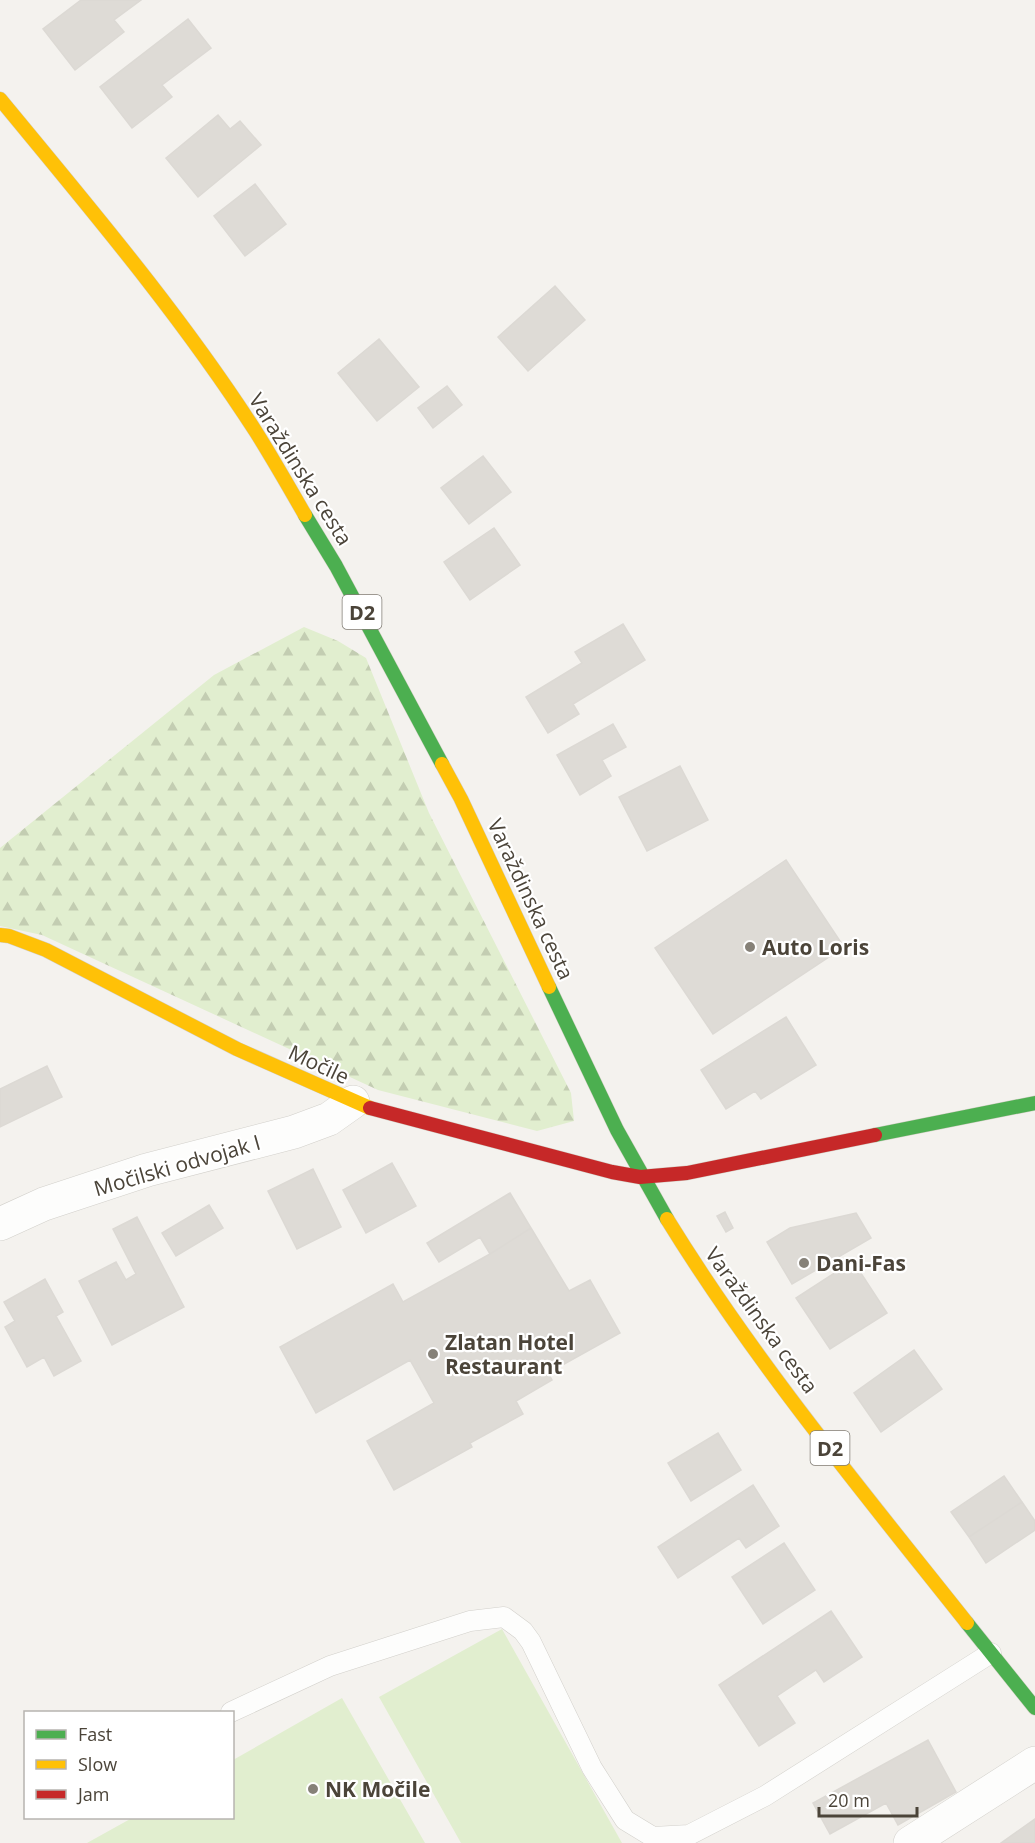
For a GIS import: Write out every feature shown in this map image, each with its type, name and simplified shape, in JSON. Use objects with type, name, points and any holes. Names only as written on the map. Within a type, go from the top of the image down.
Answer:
[{"type":"main road","name":"Varaždinska cesta","points":[[0,99],[114,237],[190,337],[256,432],[336,566],[461,799],[640,1177],[668,1223],[728,1314],[882,1516],[1035,1708]]},
{"type":"main road","name":"Močile","points":[[0,935],[9,936],[46,950],[237,1049],[353,1102],[580,1165],[640,1177],[687,1173],[1035,1103]]},
{"type":"street","name":"Močilski odvojak I","points":[[0,1224],[44,1204],[147,1170],[294,1132],[329,1119],[353,1102]]},
{"type":"street","points":[[910,1843],[1035,1762]]},
{"type":"lane","points":[[234,1712],[330,1666],[470,1621],[504,1617],[523,1630],[531,1642],[592,1768],[626,1820],[652,1837],[689,1835],[765,1796],[991,1653]]},
{"type":"green space","points":[[304,627],[338,641],[366,658],[429,813],[571,1093],[574,1121],[537,1131],[378,1090],[42,935],[0,926],[0,848],[214,675]]},
{"type":"green space","points":[[502,1629],[622,1843],[461,1843],[379,1697]]},
{"type":"green space","name":"NK Močile","points":[[342,1698],[425,1843],[87,1843],[130,1819],[234,1819],[234,1759]]},
{"type":"building","points":[[81,0],[141,0],[114,20],[124,32],[75,70],[43,29]]},
{"type":"building","points":[[188,19],[211,48],[162,85],[172,97],[132,128],[100,87]]},
{"type":"building","points":[[218,115],[230,129],[240,121],[261,145],[198,197],[166,158]]},
{"type":"building","points":[[255,184],[286,224],[245,256],[214,216]]},
{"type":"building","points":[[555,286],[585,320],[528,371],[498,337]]},
{"type":"building","points":[[379,339],[419,387],[377,421],[338,373]]},
{"type":"building","points":[[447,386],[462,405],[433,428],[418,408]]},
{"type":"building","points":[[483,456],[511,492],[469,524],[441,488]]},
{"type":"building","points":[[494,528],[520,565],[470,600],[444,562]]},
{"type":"building","points":[[623,624],[645,660],[573,704],[579,714],[548,733],[526,697],[582,663],[575,652]]},
{"type":"building","points":[[613,724],[626,747],[602,760],[611,776],[580,795],[557,755]]},
{"type":"building","points":[[680,766],[708,820],[647,851],[619,797]]},
{"type":"building","name":"Auto Loris","points":[[786,860],[844,947],[713,1034],[655,948]]},
{"type":"building","points":[[786,1017],[816,1065],[761,1099],[755,1091],[726,1109],[701,1070]]},
{"type":"building","points":[[47,1066],[62,1097],[0,1127],[0,1089]]},
{"type":"building","points":[[392,1163],[416,1206],[366,1233],[343,1190]]},
{"type":"building","points":[[313,1169],[341,1227],[297,1249],[268,1191]]},
{"type":"building","points":[[510,1193],[531,1228],[490,1254],[480,1237],[439,1262],[427,1243]]},
{"type":"building","points":[[209,1205],[223,1228],[176,1256],[162,1233]]},
{"type":"building","points":[[725,1212],[733,1228],[726,1232],[717,1216]]},
{"type":"building","name":"Dani-Fas","points":[[856,1213],[871,1238],[792,1284],[767,1242],[790,1228]]},
{"type":"building","points":[[137,1217],[184,1307],[112,1345],[79,1281],[116,1262],[126,1280],[136,1274],[113,1229]]},
{"type":"building","name":"Zlatan Hotel Restaurant","points":[[531,1228],[569,1291],[590,1280],[620,1333],[548,1373],[552,1380],[516,1401],[523,1414],[470,1443],[472,1447],[394,1490],[367,1441],[434,1403],[410,1360],[316,1413],[280,1347],[393,1284],[403,1302],[490,1254]]},
{"type":"building","points":[[853,1261],[887,1313],[830,1349],[796,1298]]},
{"type":"building","points":[[45,1279],[63,1312],[56,1316],[81,1361],[54,1376],[44,1357],[27,1367],[5,1327],[15,1321],[4,1302]]},
{"type":"building","points":[[914,1350],[942,1389],[881,1432],[854,1393]]},
{"type":"building","points":[[718,1433],[741,1470],[691,1501],[668,1463]]},
{"type":"building","points":[[1004,1476],[1022,1502],[969,1537],[951,1512]]},
{"type":"building","points":[[753,1485],[779,1526],[746,1548],[739,1538],[678,1578],[658,1547]]},
{"type":"building","points":[[1022,1502],[1035,1521],[1035,1530],[986,1563],[969,1537]]},
{"type":"building","points":[[784,1543],[815,1590],[763,1624],[732,1577]]},
{"type":"building","points":[[831,1611],[862,1657],[824,1682],[816,1670],[777,1696],[795,1723],[759,1746],[719,1685]]},
{"type":"building","points":[[928,1740],[956,1792],[898,1825],[886,1803],[830,1834],[813,1803]]},
{"type":"building","points":[[1035,1819],[1035,1843],[1001,1843]]},
{"type":"traffic: fast","points":[[305,515],[336,566],[442,764]]},
{"type":"traffic: fast","points":[[549,987],[617,1130],[667,1219]]},
{"type":"traffic: fast","points":[[875,1135],[1035,1103]]},
{"type":"traffic: fast","points":[[967,1623],[1035,1708]]},
{"type":"traffic: slow","points":[[0,99],[133,262],[196,345],[256,432],[305,515]]},
{"type":"traffic: slow","points":[[442,764],[461,799],[549,987]]},
{"type":"traffic: slow","points":[[0,935],[9,936],[46,950],[237,1049],[370,1108]]},
{"type":"traffic: slow","points":[[667,1219],[736,1324],[773,1375],[967,1623]]},
{"type":"traffic: jam","points":[[370,1108],[612,1172],[640,1177],[687,1173],[875,1135]]},
{"type":"place","name":"Auto Loris","points":[[750,947]]},
{"type":"place","name":"Dani-Fas","points":[[804,1263]]},
{"type":"place","name":"Zlatan Hotel Restaurant","points":[[433,1354]]},
{"type":"place","name":"NK Močile","points":[[313,1789]]}]
